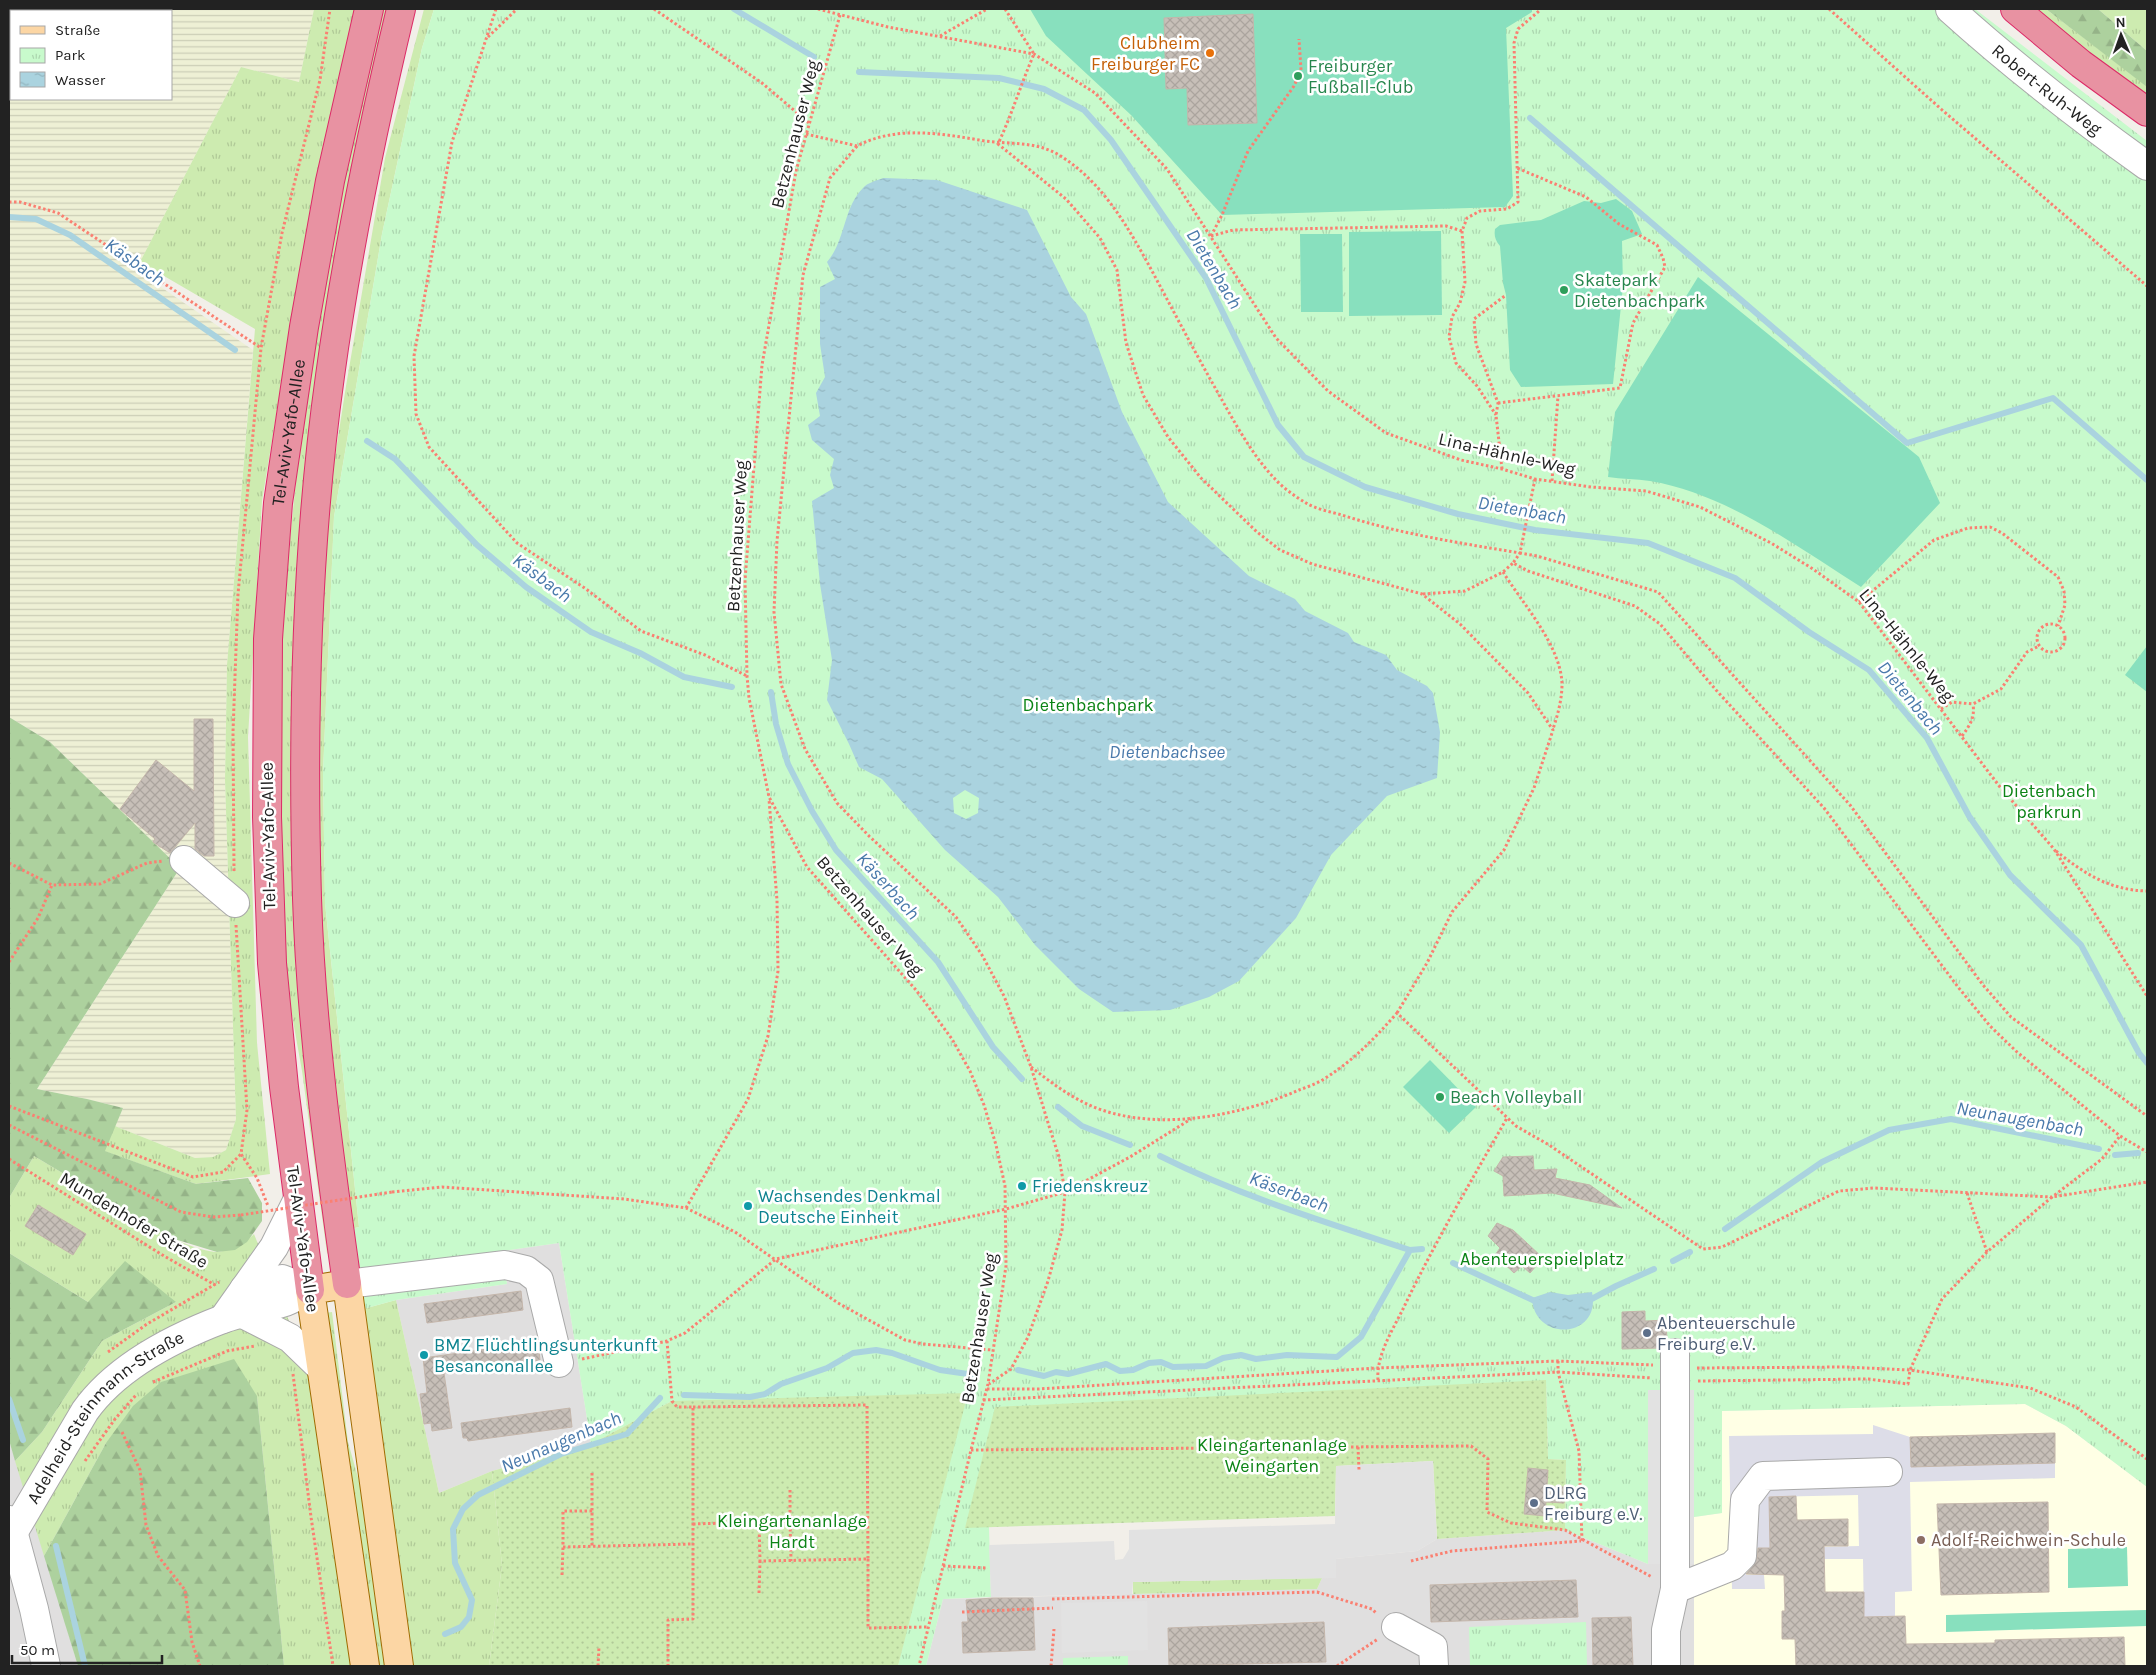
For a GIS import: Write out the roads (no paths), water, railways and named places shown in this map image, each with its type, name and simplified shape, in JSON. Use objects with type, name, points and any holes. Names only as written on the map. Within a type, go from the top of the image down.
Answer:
[{"type":"highway","name":"Tel-Aviv-Yafo-Allee","points":[[310,1290],[297,1201],[277,1024],[269,907],[268,639],[278,503],[304,327],[330,181],[369,9]]},
{"type":"highway","name":"Tel-Aviv-Yafo-Allee","points":[[347,1284],[330,1166],[318,1055],[307,902],[305,786],[308,646],[315,512],[331,369],[350,245],[401,9]]},
{"type":"highway","points":[[2015,9],[2081,64],[2147,112]]},
{"type":"main road","points":[[310,1290],[347,1284]]},
{"type":"main road","name":"Tel-Aviv-Yafo-Allee","points":[[347,1284],[399,1666]]},
{"type":"main road","name":"Tel-Aviv-Yafo-Allee","points":[[310,1290],[364,1666]]},
{"type":"street","name":"Robert-Ruh-Weg","points":[[1950,9],[1992,47],[2147,166]]},
{"type":"street","points":[[184,860],[235,903]]},
{"type":"street","points":[[297,1201],[274,1247],[236,1307],[290,1338],[320,1367]]},
{"type":"street","name":"Tel-Aviv-Yafo-Allee","points":[[347,1284],[505,1265],[526,1270],[540,1280],[559,1363]]},
{"type":"street","name":"Adelheid-Steinmann-Straße","points":[[10,1530],[95,1396],[116,1377],[140,1360],[236,1307],[282,1279],[310,1290]]},
{"type":"street","points":[[1666,1666],[1666,1630],[1675,1589],[1674,1366]]},
{"type":"street","points":[[1675,1589],[1732,1566],[1742,1556],[1745,1500],[1763,1476],[1888,1472]]},
{"type":"street","points":[[10,1530],[34,1609],[46,1666]]},
{"type":"street","points":[[1396,1627],[1433,1647],[1434,1666]]},
{"type":"water","name":"Dietenbachsee","points":[[884,178],[937,180],[1027,210],[1071,297],[1086,314],[1122,412],[1168,502],[1249,576],[1295,599],[1305,611],[1348,633],[1354,642],[1386,655],[1397,670],[1427,686],[1433,693],[1440,732],[1437,778],[1387,796],[1331,855],[1296,918],[1239,981],[1209,997],[1170,1010],[1113,1012],[1079,989],[1035,945],[998,897],[945,850],[882,779],[859,767],[827,700],[832,660],[820,584],[812,501],[834,488],[830,475],[834,459],[812,440],[808,425],[820,416],[816,393],[825,377],[820,344],[820,287],[835,279],[827,262],[838,244],[856,196],[867,185]],"holes":[[[965,790],[979,798],[978,813],[966,819],[954,813],[953,798]]]},
{"type":"water","points":[[1550,1292],[1568,1295],[1592,1292],[1592,1308],[1587,1319],[1578,1326],[1566,1330],[1554,1328],[1544,1323],[1536,1313],[1532,1298]]},
{"type":"waterway","name":"Dietenbach","points":[[734,9],[814,57]]},
{"type":"waterway","name":"Dietenbach","points":[[859,72],[999,78],[1044,89],[1084,110],[1111,140],[1206,278],[1278,425],[1304,457],[1365,487],[1458,514],[1535,530],[1648,543],[1735,578],[1809,632],[1869,670],[1927,738],[1969,816],[2010,875],[2081,945],[2139,1053],[2147,1063]]},
{"type":"waterway","points":[[1530,118],[1907,443],[2053,398],[2147,480]]},
{"type":"waterway","name":"Käsbach","points":[[9,217],[36,219],[70,235],[235,350]]},
{"type":"waterway","name":"Käsbach","points":[[367,441],[395,459],[477,545],[526,587],[591,632],[640,653],[684,677],[732,687]]},
{"type":"waterway","name":"Käserbach","points":[[771,692],[776,724],[788,764],[812,811],[836,850],[938,962],[993,1047],[1022,1079]]},
{"type":"waterway","name":"Käserbach","points":[[1058,1107],[1082,1126],[1130,1145]]},
{"type":"waterway","name":"Neunaugenbach","points":[[1725,1229],[1822,1162],[1889,1130],[1951,1119],[2099,1149]]},
{"type":"waterway","name":"Neunaugenbach","points":[[2115,1155],[2138,1153]]},
{"type":"waterway","name":"Käserbach","points":[[1160,1156],[1252,1196],[1410,1250]]},
{"type":"waterway","name":"Neunaugenbach","points":[[1018,1370],[1044,1376],[1056,1372],[1068,1374],[1106,1364],[1120,1371],[1133,1370],[1149,1363],[1161,1362],[1173,1367],[1206,1366],[1223,1358],[1241,1355],[1256,1359],[1287,1355],[1337,1357],[1361,1337],[1410,1250],[1422,1249]]},
{"type":"waterway","name":"Neunaugenbach","points":[[1673,1261],[1690,1252]]},
{"type":"waterway","name":"Neunaugenbach","points":[[1453,1263],[1539,1303]]},
{"type":"waterway","name":"Neunaugenbach","points":[[1586,1302],[1654,1269]]},
{"type":"waterway","name":"Neunaugenbach","points":[[684,1395],[750,1397],[765,1394],[781,1384],[827,1368],[853,1353],[876,1350],[892,1353],[940,1370],[975,1375]]},
{"type":"waterway","name":"Neunaugenbach","points":[[445,1634],[461,1627],[469,1617],[472,1600],[455,1563],[453,1529],[463,1509],[478,1495],[561,1454],[627,1434],[660,1398]]},
{"type":"waterway","points":[[9,1399],[23,1440]]},
{"type":"waterway","points":[[56,1546],[85,1666]]},
{"type":"place","name":"Clubheim Freiburger FC","points":[[1210,53]]},
{"type":"place","name":"Freiburger Fußball-Club","points":[[1298,76]]},
{"type":"place","name":"Skatepark Dietenbachpark","points":[[1564,290]]},
{"type":"place","name":"Beach Volleyball","points":[[1440,1097]]},
{"type":"place","name":"Friedenskreuz","points":[[1022,1186]]},
{"type":"place","name":"Wachsendes Denkmal Deutsche Einheit","points":[[748,1206]]},
{"type":"place","name":"Abenteuerschule Freiburg e.V.","points":[[1647,1333]]},
{"type":"place","name":"BMZ Flüchtlingsunterkunft Besanconallee","points":[[424,1355]]},
{"type":"place","name":"DLRG Freiburg e.V.","points":[[1534,1503]]},
{"type":"place","name":"Adolf-Reichwein-Schule","points":[[1921,1540]]},
{"type":"park label","name":"Dietenbachpark","points":[[1088,705]]},
{"type":"park label","name":"Dietenbach parkrun","points":[[2049,801]]},
{"type":"park label","name":"Abenteuerspielplatz","points":[[1542,1259]]},
{"type":"park label","name":"Kleingartenanlage Weingarten","points":[[1272,1455]]},
{"type":"park label","name":"Kleingartenanlage Hardt","points":[[792,1531]]}]
